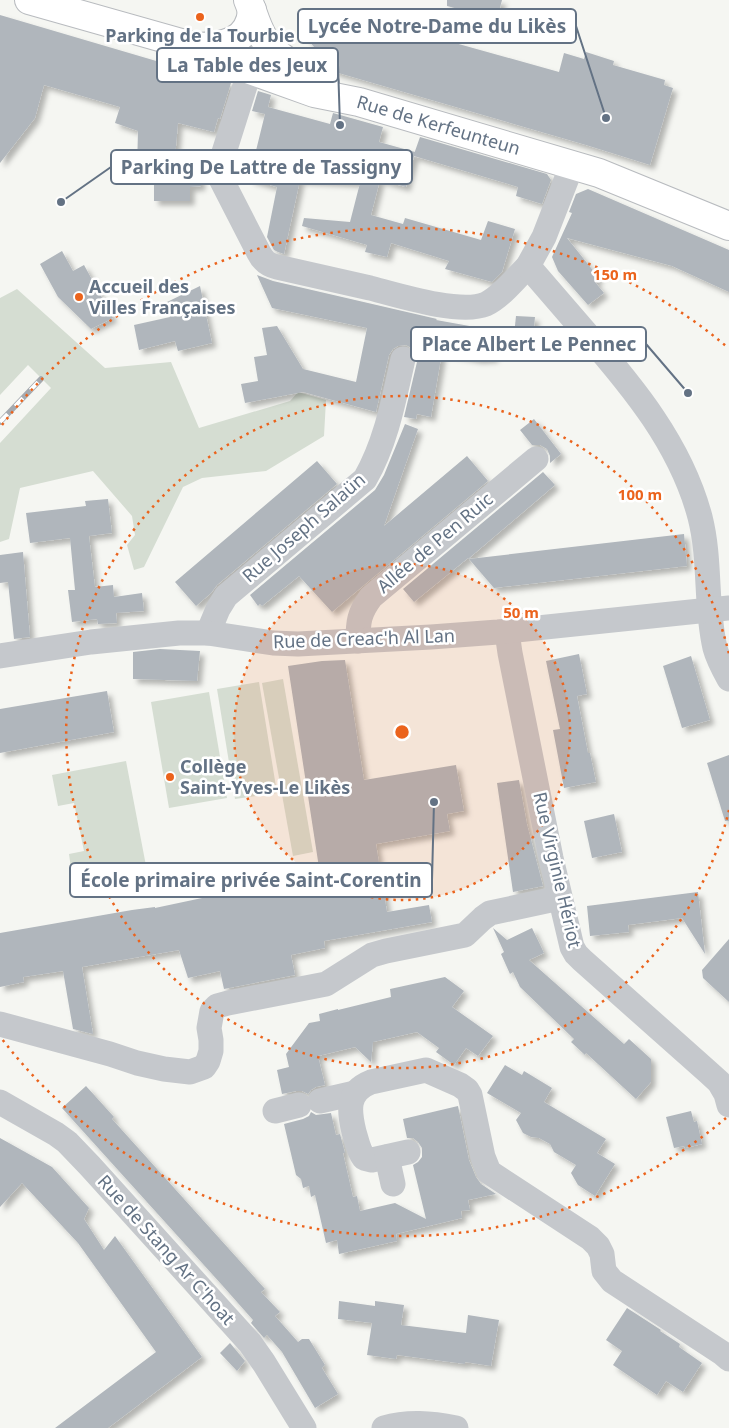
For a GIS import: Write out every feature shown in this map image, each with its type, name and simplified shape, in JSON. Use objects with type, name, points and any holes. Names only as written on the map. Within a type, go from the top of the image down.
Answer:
[{"type":"main road","name":"Rue de Kerfeunteun","points":[[28,0],[196,47],[211,56],[314,93],[360,102],[619,180],[729,226]]},
{"type":"main road","points":[[196,47],[217,46],[238,38],[248,27],[251,20],[250,5]]},
{"type":"main road","points":[[250,5],[262,36],[276,51],[297,68],[360,102]]},
{"type":"street","points":[[250,70],[219,173],[221,181],[261,258],[272,266],[422,300],[463,307],[487,304],[528,266],[544,237],[572,165]]},
{"type":"street","points":[[528,266],[625,379],[651,414],[672,448],[686,476],[700,517],[705,550],[719,609],[715,649],[729,679]]},
{"type":"street","name":"Rue Joseph Salaün","points":[[208,633],[213,618],[226,596],[365,479],[378,451],[390,413],[403,359]]},
{"type":"street","name":"Allée de Pen Ruic","points":[[358,641],[360,614],[371,597],[536,459]]},
{"type":"street","name":"Rue de Creac'h Al Lan","points":[[0,656],[128,638],[179,633],[208,633],[285,644],[358,641],[508,632],[719,609]]},
{"type":"street","name":"Rue Virginie Hériot","points":[[508,632],[514,672],[560,898],[569,936],[576,954],[719,1082],[726,1094],[729,1105]]},
{"type":"street","points":[[0,1024],[137,1063],[190,1072],[204,1067],[208,1061],[211,1051],[210,1018],[212,1011],[218,1006],[326,984],[372,956],[386,951],[465,935],[490,913],[560,898]]},
{"type":"street","points":[[393,1184],[398,1155],[372,1160],[364,1158],[361,1154],[350,1116],[351,1102],[355,1093],[370,1082],[426,1070],[467,1090],[470,1095],[483,1157],[489,1172],[590,1238],[598,1246],[602,1254],[604,1271],[612,1281],[727,1353]]},
{"type":"street","points":[[275,1110],[355,1093]]},
{"type":"street","name":"Rue de Stang Ar C'hoat","points":[[0,1102],[56,1134],[90,1166],[258,1353],[304,1428]]},
{"type":"street","points":[[384,1428],[418,1423],[456,1428]]},
{"type":"shaded area","points":[[17,289],[105,368],[171,362],[199,428],[290,401],[298,392],[326,400],[324,436],[266,471],[202,478],[183,487],[144,567],[134,570],[127,545],[135,535],[132,516],[93,471],[20,488],[9,539],[0,542],[0,443],[51,388],[28,365],[0,395],[0,298]]},
{"type":"shaded area","points":[[283,679],[313,852],[293,856],[262,683]]},
{"type":"shaded area","points":[[259,682],[277,793],[235,799],[217,689]]},
{"type":"shaded area","points":[[209,692],[227,798],[169,808],[151,702]]},
{"type":"shaded area","points":[[126,761],[147,871],[73,883],[69,854],[84,851],[74,803],[58,806],[52,775]]},
{"type":"building","points":[[447,0],[502,0],[497,19],[447,6]]},
{"type":"building","points":[[310,14],[384,34],[387,24],[559,72],[564,53],[584,59],[586,52],[614,61],[613,65],[665,80],[664,85],[673,88],[650,165],[335,72],[304,35]]},
{"type":"building","points":[[0,15],[231,83],[214,132],[178,123],[174,169],[200,169],[201,186],[190,187],[190,201],[154,201],[154,169],[137,168],[138,131],[115,123],[120,107],[44,85],[35,118],[0,163]]},
{"type":"building","points":[[258,91],[271,95],[268,107],[330,124],[333,113],[383,127],[379,142],[415,152],[420,137],[547,174],[551,180],[542,204],[516,196],[518,187],[414,156],[406,187],[380,180],[371,215],[403,224],[405,218],[481,240],[488,221],[515,229],[502,272],[492,282],[445,269],[449,261],[391,243],[387,257],[365,252],[367,245],[302,226],[304,218],[350,222],[360,183],[300,180],[284,254],[274,250],[267,237],[277,187],[249,179],[265,114],[252,111]]},
{"type":"building","points":[[588,189],[729,250],[729,292],[672,266],[567,238],[599,278],[595,282],[604,293],[588,305],[558,271],[552,257],[572,213],[569,212],[576,194]]},
{"type":"building","points":[[62,251],[73,271],[84,265],[113,318],[91,329],[58,297],[40,264]]},
{"type":"building","points":[[257,275],[273,281],[436,320],[492,330],[494,358],[478,359],[442,352],[431,417],[417,414],[416,419],[404,417],[417,362],[413,349],[406,345],[398,346],[389,355],[376,412],[303,392],[245,403],[241,384],[258,381],[254,357],[267,355],[262,328],[277,326],[303,369],[356,382],[367,328],[272,308]]},
{"type":"building","points":[[200,286],[212,343],[178,351],[175,341],[139,350],[134,325],[170,317],[167,302]]},
{"type":"building","points":[[516,316],[535,317],[532,347],[513,345]]},
{"type":"building","points":[[534,419],[561,454],[550,463],[547,449],[540,445],[532,445],[520,430]]},
{"type":"building","points":[[405,424],[418,429],[384,526],[467,456],[488,481],[332,612],[299,576],[262,606],[260,604],[258,606],[250,595],[375,490],[384,475]]},
{"type":"building","points":[[317,461],[337,484],[217,585],[196,606],[175,582]]},
{"type":"building","points":[[543,472],[555,485],[414,602],[403,589]]},
{"type":"building","points":[[108,499],[112,533],[89,536],[95,587],[113,585],[114,597],[142,593],[144,611],[116,613],[117,623],[98,624],[97,619],[72,622],[68,590],[75,590],[70,538],[30,543],[26,513],[86,506],[85,501]]},
{"type":"building","points":[[684,534],[687,566],[494,588],[469,559]]},
{"type":"building","points":[[23,552],[30,637],[14,639],[8,582],[0,583],[0,555]]},
{"type":"building","points":[[160,649],[200,651],[197,681],[133,679],[133,652]]},
{"type":"building","points":[[579,654],[587,694],[577,696],[588,753],[590,753],[596,782],[564,788],[553,730],[560,729],[546,661]]},
{"type":"building","points":[[691,656],[710,720],[682,728],[663,666]]},
{"type":"building","points":[[345,660],[364,780],[456,765],[464,811],[447,814],[450,831],[376,844],[387,912],[429,905],[432,922],[324,941],[325,948],[291,955],[295,975],[224,989],[220,971],[188,978],[179,950],[82,967],[93,1034],[73,1029],[63,971],[23,977],[24,982],[0,987],[0,933],[132,910],[155,908],[320,874],[288,666]]},
{"type":"building","points":[[107,691],[114,732],[0,753],[0,709]]},
{"type":"building","points":[[729,755],[729,821],[725,821],[707,763]]},
{"type":"building","points":[[519,780],[527,824],[543,886],[513,892],[497,783]]},
{"type":"building","points":[[614,814],[622,852],[592,858],[584,821]]},
{"type":"building","points":[[698,892],[705,954],[682,918],[628,925],[629,932],[590,936],[587,906]]},
{"type":"building","points":[[493,928],[507,940],[532,928],[544,953],[529,960],[624,1044],[629,1039],[651,1059],[651,1082],[636,1099],[586,1053],[585,1055],[571,1042],[574,1039],[520,987],[513,972],[510,974],[501,954],[504,952]]},
{"type":"building","points":[[729,939],[729,1002],[703,978],[702,970]]},
{"type":"building","points":[[445,977],[464,991],[452,1007],[493,1036],[478,1056],[466,1048],[454,1065],[436,1052],[439,1048],[417,1032],[373,1042],[371,1062],[355,1047],[318,1056],[325,1085],[316,1087],[308,1094],[296,1091],[282,1094],[277,1070],[289,1067],[286,1054],[309,1023],[320,1021],[319,1014],[391,997],[390,989]]},
{"type":"building","points":[[505,1065],[522,1075],[524,1071],[552,1088],[544,1102],[606,1139],[597,1153],[615,1164],[595,1196],[578,1185],[571,1173],[576,1165],[554,1152],[550,1144],[523,1133],[516,1120],[521,1113],[487,1093]]},
{"type":"building","points":[[86,1086],[114,1117],[112,1119],[265,1289],[261,1292],[280,1312],[275,1316],[298,1342],[302,1339],[309,1339],[325,1365],[322,1368],[338,1394],[315,1408],[282,1352],[267,1335],[264,1338],[251,1323],[253,1320],[62,1108]]},
{"type":"building","points":[[458,1106],[469,1160],[476,1177],[481,1184],[496,1194],[468,1200],[470,1210],[461,1211],[462,1218],[396,1234],[397,1241],[339,1254],[337,1240],[326,1243],[315,1195],[311,1197],[309,1186],[303,1188],[301,1179],[296,1175],[284,1124],[303,1119],[309,1116],[311,1112],[316,1115],[331,1113],[336,1135],[340,1134],[345,1153],[343,1153],[353,1197],[357,1196],[360,1211],[395,1203],[426,1219],[413,1165],[422,1157],[422,1148],[413,1138],[407,1138],[403,1119]]},
{"type":"building","points":[[691,1111],[694,1122],[697,1121],[702,1144],[685,1148],[684,1146],[674,1148],[666,1117]]},
{"type":"building","points":[[0,1138],[52,1167],[89,1208],[84,1219],[104,1250],[115,1236],[202,1357],[108,1428],[55,1428],[156,1352],[78,1243],[22,1183],[0,1207]]},
{"type":"building","points":[[339,1301],[375,1306],[375,1301],[404,1305],[401,1325],[466,1333],[468,1315],[499,1320],[491,1366],[397,1355],[396,1359],[367,1355],[372,1323],[338,1319]]},
{"type":"building","points":[[627,1308],[661,1330],[680,1344],[679,1347],[702,1363],[683,1392],[666,1381],[657,1395],[613,1365],[622,1351],[606,1340]]},
{"type":"building","points":[[230,1343],[245,1361],[237,1371],[220,1353]]},
{"type":"railway","points":[[0,422],[41,379]]},
{"type":"place","name":"Parking de la Tourbie","points":[[200,17]]},
{"type":"place","name":"Lycée Notre-Dame du Likès","points":[[606,118]]},
{"type":"place","name":"La Table des Jeux","points":[[340,125]]},
{"type":"place","name":"Parking De Lattre de Tassigny","points":[[61,202]]},
{"type":"place","name":"Accueil des Villes Françaises","points":[[79,297]]},
{"type":"place","name":"Place Albert Le Pennec","points":[[688,393]]},
{"type":"place","name":"Collège Saint-Yves-Le Likès","points":[[170,777]]},
{"type":"place","name":"École primaire privée Saint-Corentin","points":[[434,802]]}]
